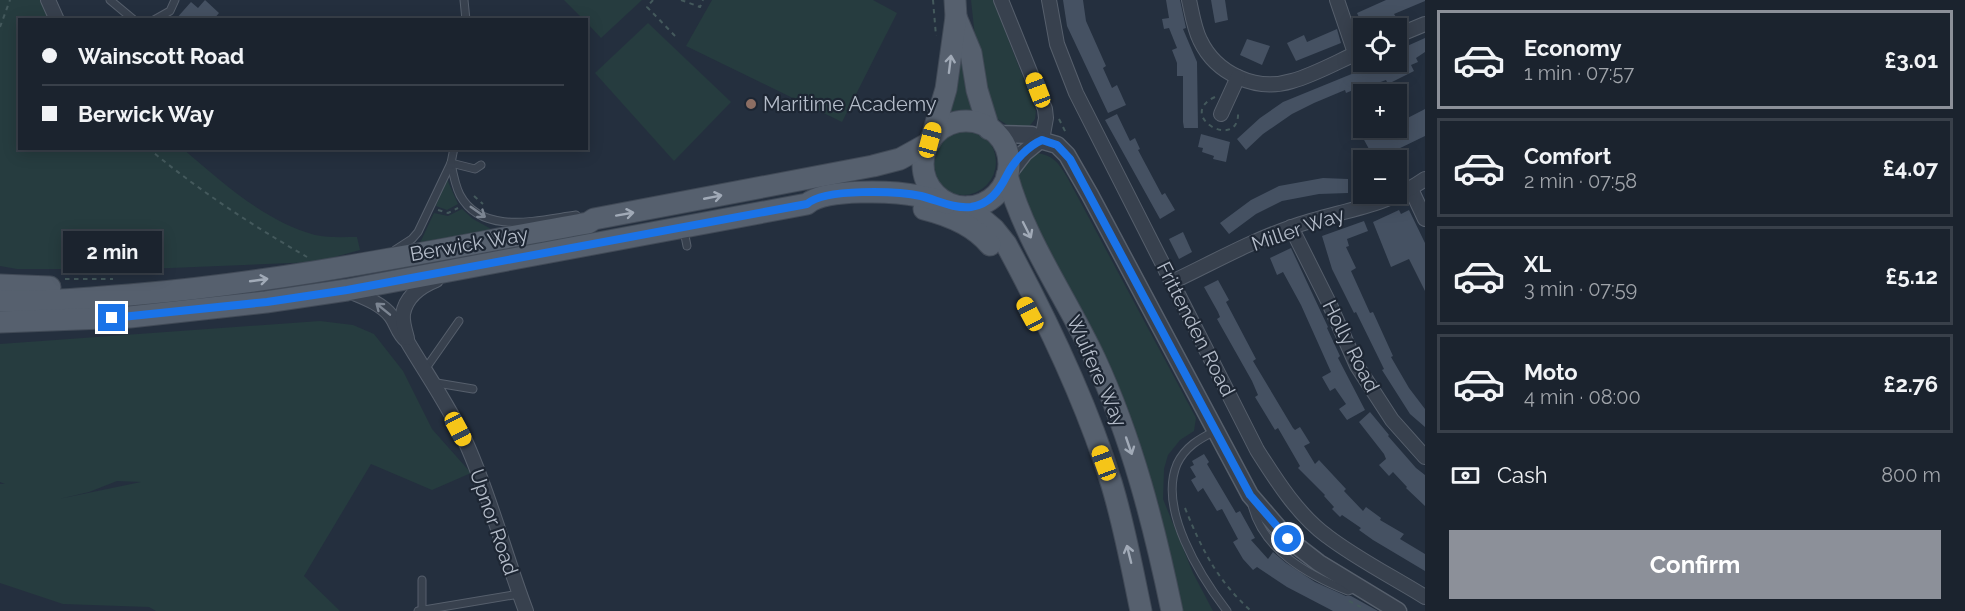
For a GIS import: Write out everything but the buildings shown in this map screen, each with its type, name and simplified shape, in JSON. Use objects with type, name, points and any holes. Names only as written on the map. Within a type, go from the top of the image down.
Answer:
[{"type":"main road","points":[[956,8],[971,53],[977,90],[992,131]]},
{"type":"main road","points":[[930,142],[941,129],[959,122],[975,123],[992,131],[1003,143],[1007,155],[1007,175],[1001,188],[995,196],[982,204],[968,207],[947,203],[935,194],[925,177],[924,157],[946,89],[956,8]]},
{"type":"main road","name":"Berwick Way","points":[[0,301],[66,300],[175,291],[276,278],[376,261],[588,223],[594,219],[873,166],[900,159],[930,142]]},
{"type":"main road","name":"Wulfere Way","points":[[1007,175],[1022,221],[1085,339],[1119,417],[1145,497],[1172,611]]},
{"type":"main road","name":"Berwick Way","points":[[0,322],[130,317],[267,302],[347,290],[462,268],[686,236],[807,204],[812,199],[828,195],[886,192],[919,196],[947,203]]},
{"type":"main road","points":[[807,204],[813,206],[857,201],[885,202],[933,211],[949,216],[970,228],[986,240],[998,256],[1030,314],[1066,368]]},
{"type":"main road","name":"Wulfere Way","points":[[968,207],[994,229],[1005,244],[1066,368],[1111,482],[1141,611]]},
{"type":"main road","points":[[0,285],[175,291]]},
{"type":"street","points":[[48,0],[58,18]]},
{"type":"street","points":[[1001,0],[1045,107],[1046,118],[1041,140],[1024,153],[1007,175]]},
{"type":"street","name":"Frittenden Road","points":[[1049,0],[1058,44],[1076,93],[1257,450],[1278,482],[1303,513],[1326,536],[1425,597]]},
{"type":"street","points":[[1190,0],[1195,29],[1204,49],[1218,65],[1238,77],[1258,84],[1280,84],[1301,78],[1353,55]]},
{"type":"street","points":[[1337,0],[1353,38]]},
{"type":"street","points":[[1407,31],[1425,24]]},
{"type":"street","points":[[1221,114],[1238,77]]},
{"type":"street","points":[[992,131],[1032,135],[1052,142],[1062,149],[1072,162],[1250,495],[1288,539],[1318,563],[1398,611]]},
{"type":"street","name":"Miller Way","points":[[1172,282],[1262,238],[1290,227],[1350,211],[1411,189],[1425,179]]},
{"type":"street","points":[[1411,189],[1425,219]]},
{"type":"street","name":"Holly Road","points":[[1290,227],[1329,303],[1357,366],[1392,420],[1425,457]]},
{"type":"street","points":[[407,340],[403,314],[413,294],[423,285],[462,268]]},
{"type":"street","name":"Upnor Road","points":[[347,290],[369,299],[386,310],[401,336],[407,340],[466,443],[486,493],[526,611]]},
{"type":"lane","points":[[110,0],[132,18]]},
{"type":"lane","points":[[157,18],[170,10],[175,0]]},
{"type":"lane","points":[[464,0],[466,18]]},
{"type":"lane","points":[[376,261],[404,246],[418,232],[451,163],[454,150]]},
{"type":"lane","points":[[451,163],[461,198],[483,217],[524,222],[587,213],[594,219]]},
{"type":"lane","points":[[451,163],[475,169],[481,165]]},
{"type":"lane","points":[[424,371],[459,321]]},
{"type":"lane","points":[[434,386],[437,383],[445,383],[473,389]]},
{"type":"lane","points":[[1215,432],[1197,440],[1183,455],[1175,471],[1172,496],[1176,517],[1189,550],[1207,583],[1227,611]]},
{"type":"lane","points":[[422,580],[420,611],[519,594]]},
{"type":"path","points":[[0,27],[10,0]]},
{"type":"path","points":[[653,0],[647,7],[678,39]]},
{"type":"path","points":[[681,0],[700,8],[703,0]]},
{"type":"path","points":[[933,0],[936,38]]},
{"type":"path","points":[[150,150],[174,170],[244,220],[306,256]]},
{"type":"path","points":[[473,195],[488,208]]},
{"type":"path","points":[[436,209],[448,213],[459,207]]},
{"type":"path","points":[[1172,496],[1181,494],[1194,531],[1213,569],[1229,590],[1251,611]]},
{"type":"green space","points":[[0,0],[50,0],[57,18],[18,18],[18,150],[184,150],[244,199],[278,220],[315,235],[357,237],[360,250],[316,262],[146,269],[17,269],[0,266]]},
{"type":"green space","points":[[564,0],[642,0],[601,38],[588,24],[588,18],[582,18]]},
{"type":"green space","points":[[712,0],[873,0],[897,13],[842,122],[686,46]]},
{"type":"green space","points":[[971,0],[993,0],[1036,111],[1035,119],[1028,128],[1014,129],[996,118],[977,56]]},
{"type":"green space","points":[[648,23],[731,102],[674,161],[595,73]]},
{"type":"green space","points":[[960,49],[976,111],[949,112]]},
{"type":"green space","points":[[963,129],[976,132],[986,139],[993,149],[996,162],[993,175],[986,185],[976,192],[963,195],[950,192],[940,185],[933,175],[930,162],[933,149],[940,139],[950,132]]},
{"type":"green space","points":[[1036,153],[1047,155],[1061,167],[1196,418],[1194,431],[1180,440],[1168,455],[1164,469],[1163,499],[1193,573],[1213,611],[1180,611],[1158,502],[1145,463],[1023,200],[1019,178],[1021,164]]},
{"type":"green space","points":[[446,177],[458,204],[447,210],[436,206]]},
{"type":"green space","points":[[462,209],[473,219],[493,230],[420,243],[434,213],[448,216]]},
{"type":"green space","points":[[320,321],[353,325],[374,334],[403,371],[432,429],[471,473],[432,490],[371,464],[304,576],[340,611],[156,611],[149,607],[63,604],[0,583],[0,484],[5,484],[0,482],[0,344]],"holes":[[[117,481],[141,482],[59,499],[89,492]]]},
{"type":"place","name":"Maritime Academy","points":[[751,104]]},
{"type":"route","points":[[112,318],[186,312],[347,290],[807,204],[812,199],[828,195],[886,192],[919,196],[959,207],[973,207],[995,196],[1024,153],[1042,140],[1057,145],[1070,159],[1250,495],[1288,539]]}]
